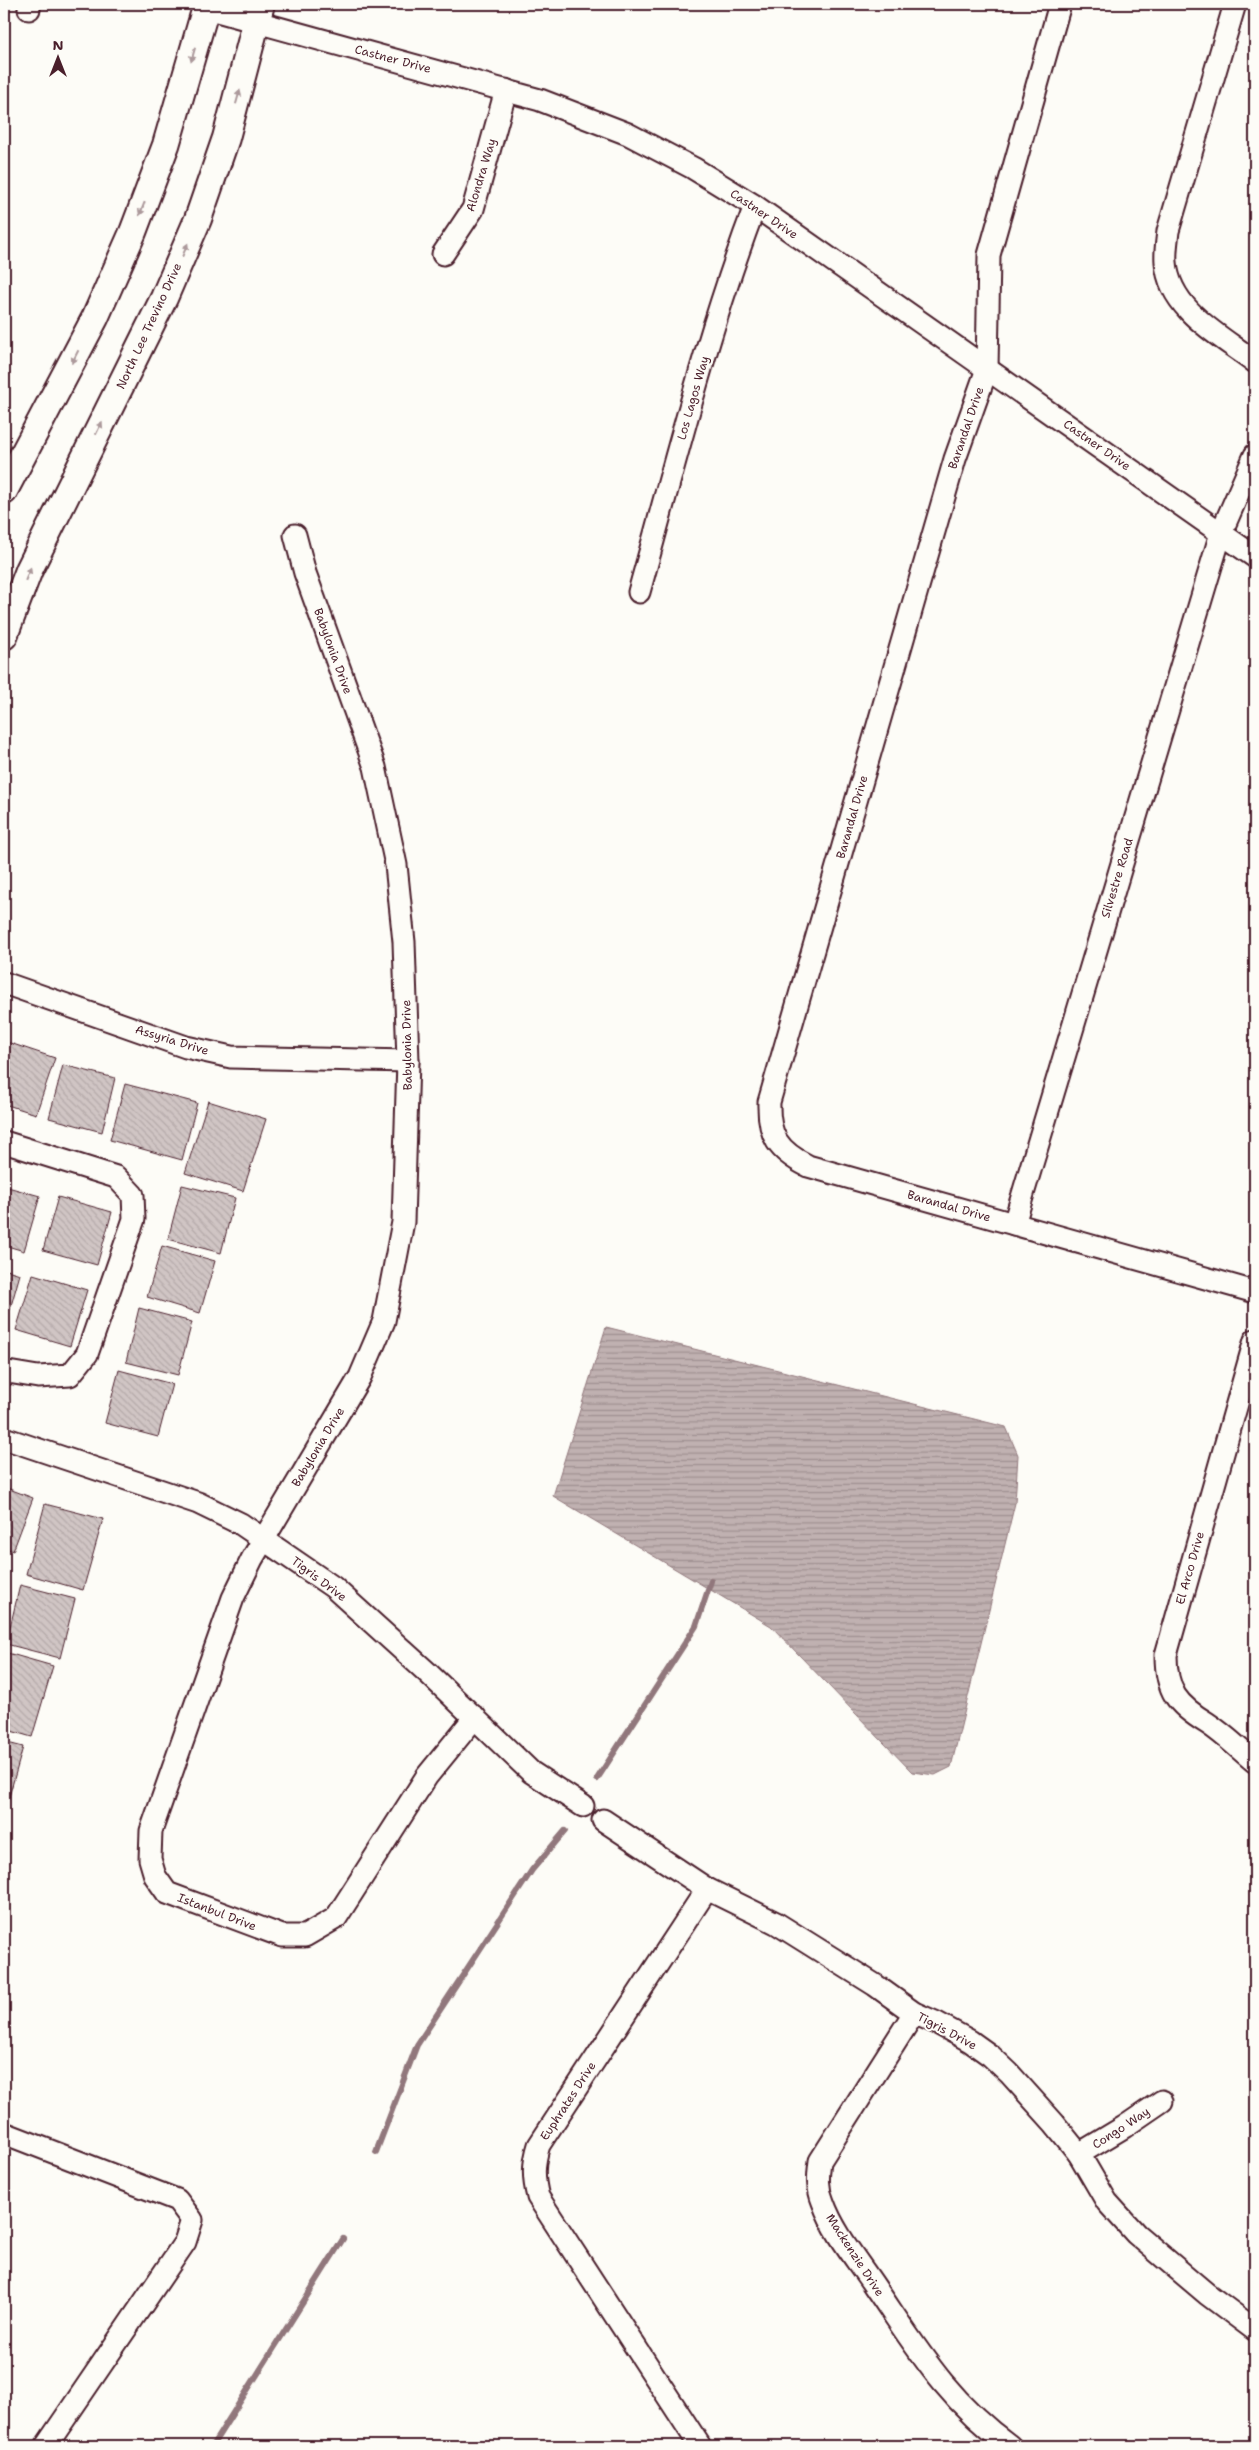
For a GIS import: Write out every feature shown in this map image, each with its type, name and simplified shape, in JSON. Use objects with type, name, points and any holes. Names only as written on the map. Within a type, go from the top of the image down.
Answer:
[{"type":"main road","points":[[4,491],[95,318],[133,232],[166,145],[207,6]]},
{"type":"main road","name":"North Lee Trevino Drive","points":[[4,636],[29,570],[164,298],[198,219],[226,138],[258,13]]},
{"type":"street","name":"Barandal Drive","points":[[1060,4],[989,255],[987,369],[949,478],[769,1102],[769,1120],[774,1137],[780,1146],[792,1158],[808,1166],[1255,1292]]},
{"type":"street","points":[[1234,4],[1168,231],[1166,262],[1172,289],[1189,312],[1255,362]]},
{"type":"street","name":"Castner Drive","points":[[207,6],[258,13],[540,100],[628,134],[693,168],[755,206],[1255,557]]},
{"type":"street","name":"Alondra Way","points":[[443,254],[473,209],[506,90]]},
{"type":"street","name":"Los Lagos Way","points":[[639,592],[696,386],[733,264],[755,206]]},
{"type":"street","name":"Silvestre Road","points":[[1014,1224],[1220,533],[1255,455]]},
{"type":"street","name":"Babylonia Drive","points":[[264,1539],[360,1377],[384,1321],[403,1222],[408,1061],[404,942],[396,865],[374,767],[305,573],[295,535]]},
{"type":"street","name":"Assyria Drive","points":[[4,983],[186,1047],[231,1057],[408,1061]]},
{"type":"street","points":[[4,1142],[116,1176],[133,1195],[134,1219],[87,1354],[70,1374],[38,1377],[8,1372],[4,1375]]},
{"type":"street","name":"El Arco Drive","points":[[1255,1340],[1166,1655],[1169,1682],[1182,1706],[1255,1762]]},
{"type":"street","name":"Tigris Drive","points":[[4,1438],[198,1503],[241,1524],[333,1587],[475,1717],[531,1772],[583,1806]]},
{"type":"street","name":"Istanbul Drive","points":[[264,1539],[233,1598],[151,1831],[150,1859],[155,1876],[167,1893],[282,1936],[305,1936],[336,1918],[427,1776],[475,1717]]},
{"type":"street","name":"Tigris Drive","points":[[603,1820],[707,1889],[776,1923],[875,1985],[914,2013],[970,2041],[990,2056],[1009,2073],[1079,2154],[1108,2202],[1136,2234],[1207,2294],[1255,2330]]},
{"type":"street","name":"Euphrates Drive","points":[[700,2446],[538,2197],[533,2180],[534,2161],[539,2145],[707,1889]]},
{"type":"street","name":"Mackenzie Drive","points":[[914,2013],[820,2161],[819,2189],[828,2214],[847,2246],[932,2371],[963,2406],[1010,2446]]},
{"type":"street","name":"Congo Way","points":[[1079,2154],[1162,2101]]},
{"type":"street","points":[[4,2133],[177,2200],[192,2220],[185,2242],[46,2446]]},
{"type":"shaded area","points":[[606,1327],[1006,1427],[1018,1455],[1015,1503],[951,1767],[935,1775],[912,1772],[771,1626],[553,1496]]},
{"type":"building","points":[[4,1041],[55,1058],[36,1114],[4,1104]]},
{"type":"building","points":[[63,1065],[115,1078],[102,1132],[49,1118]]},
{"type":"building","points":[[125,1084],[197,1103],[182,1160],[110,1140]]},
{"type":"building","points":[[208,1101],[266,1119],[243,1191],[185,1173]]},
{"type":"building","points":[[182,1185],[235,1198],[221,1253],[168,1239]]},
{"type":"building","points":[[4,1186],[40,1196],[24,1251],[4,1245]]},
{"type":"building","points":[[58,1197],[112,1212],[97,1265],[43,1250]]},
{"type":"building","points":[[162,1246],[215,1261],[200,1313],[147,1297]]},
{"type":"building","points":[[4,1269],[20,1274],[5,1327],[4,1327]]},
{"type":"building","points":[[33,1274],[87,1290],[70,1346],[16,1330]]},
{"type":"building","points":[[139,1308],[192,1322],[178,1375],[126,1362]]},
{"type":"building","points":[[119,1370],[172,1384],[158,1437],[105,1423]]},
{"type":"building","points":[[4,1487],[33,1498],[13,1551],[4,1547]]},
{"type":"building","points":[[45,1504],[103,1519],[83,1590],[26,1574]]},
{"type":"building","points":[[20,1585],[75,1599],[60,1658],[6,1644]]},
{"type":"building","points":[[4,1652],[53,1666],[32,1737],[4,1729]]},
{"type":"building","points":[[4,1742],[23,1747],[7,1804],[4,1803]]},
{"type":"waterway","points":[[597,1779],[696,1626],[711,1581]]},
{"type":"waterway","points":[[376,2152],[417,2045],[532,1870],[565,1831]]},
{"type":"waterway","points":[[212,2446],[343,2239]]}]
